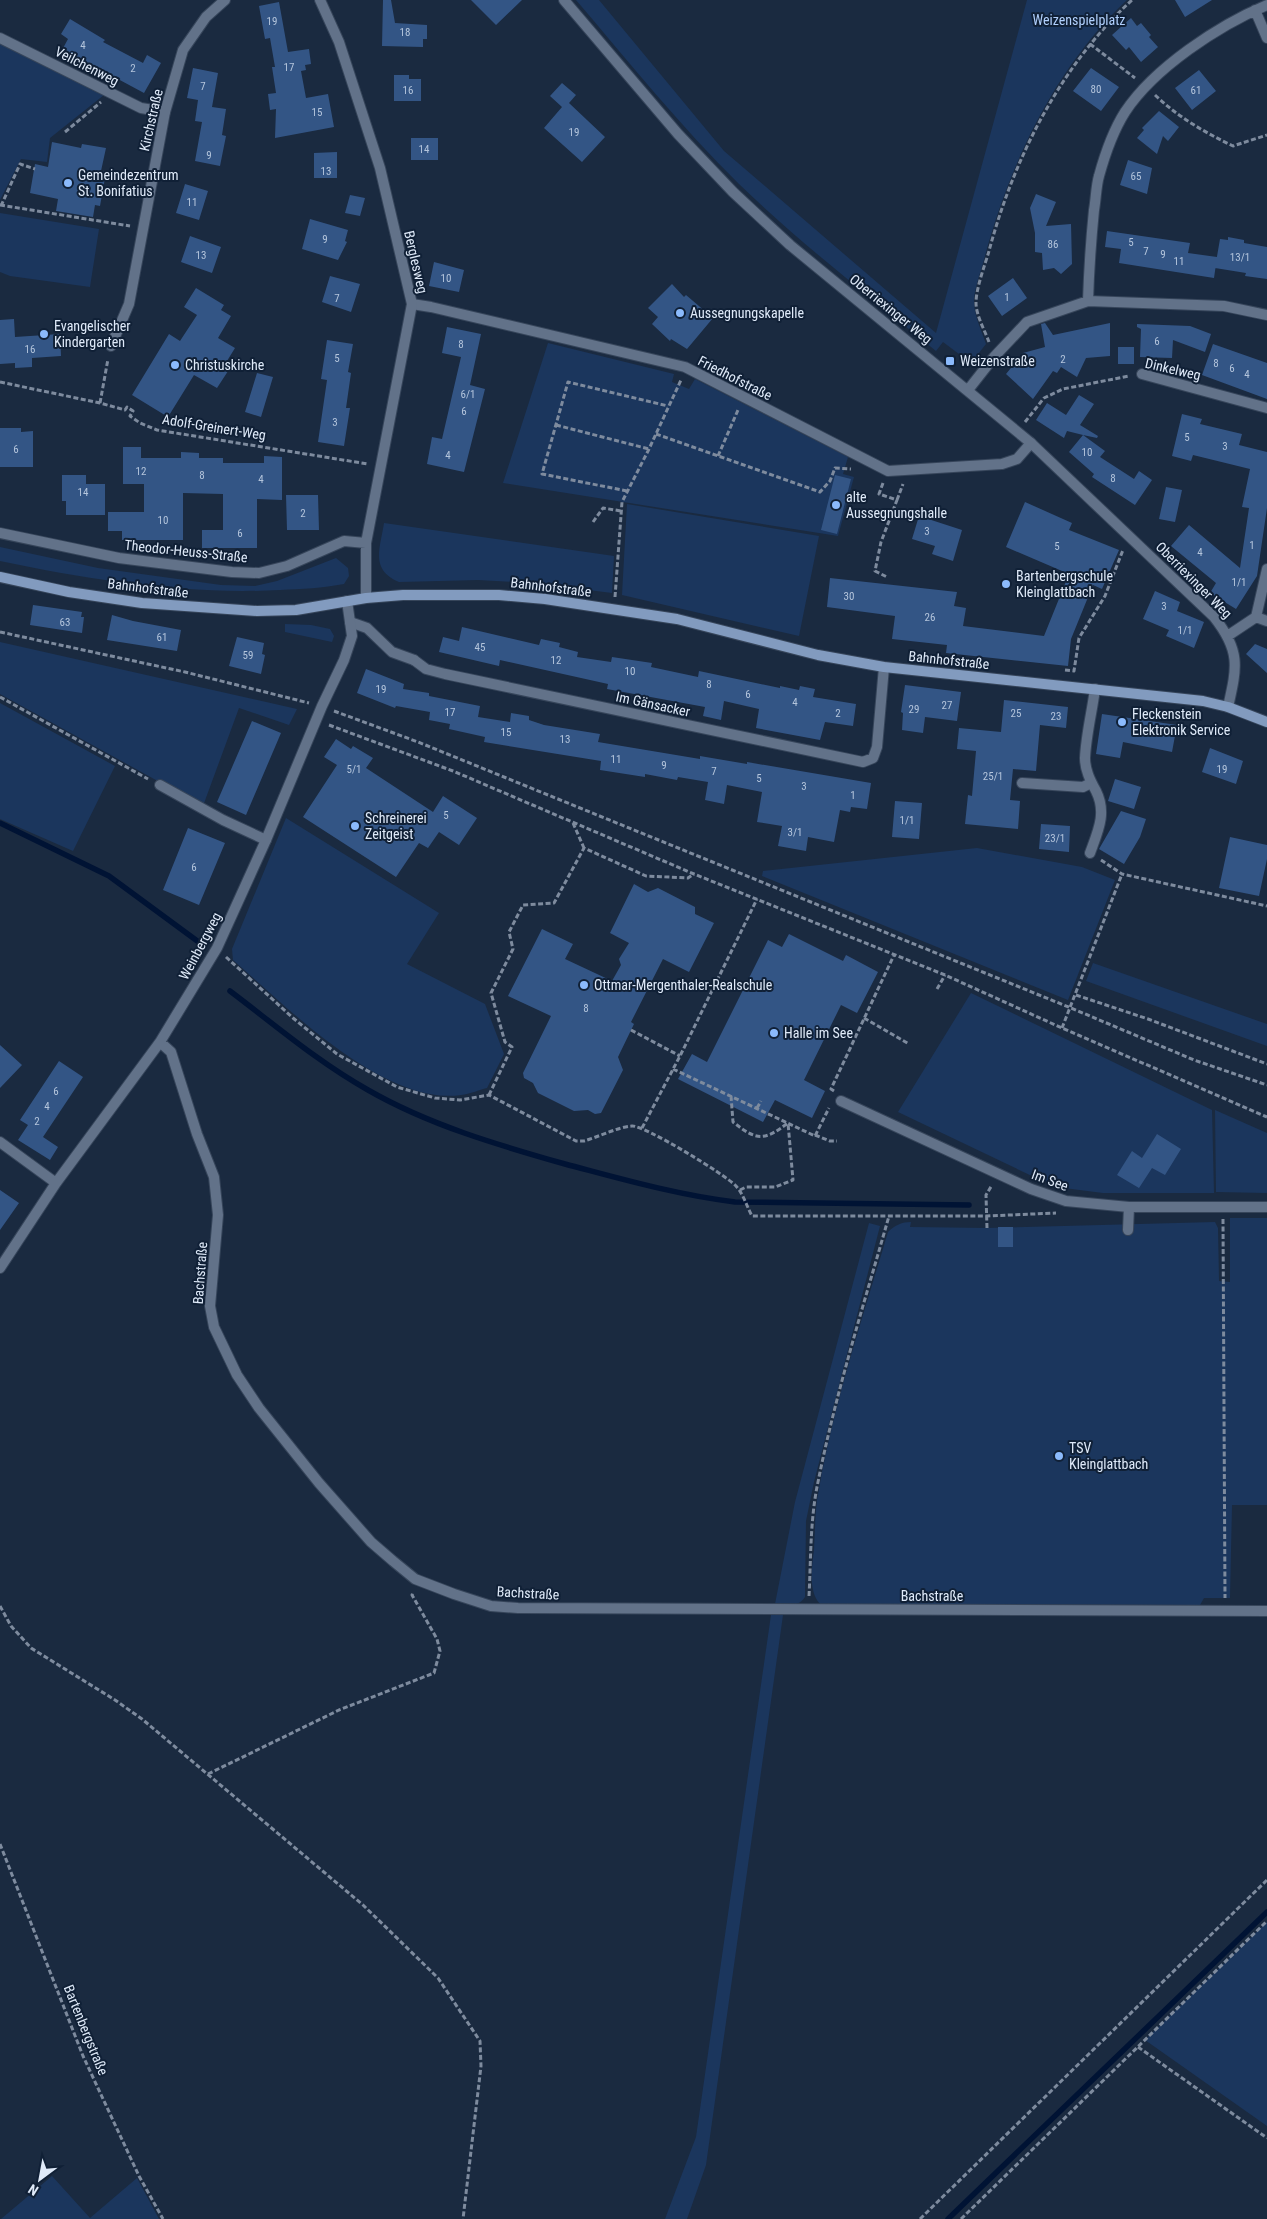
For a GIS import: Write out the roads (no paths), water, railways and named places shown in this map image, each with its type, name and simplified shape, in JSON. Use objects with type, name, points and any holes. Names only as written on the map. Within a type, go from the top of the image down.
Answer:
[{"type":"main road","name":"Bahnhofstraße","points":[[0,578],[69,592],[142,603],[257,612],[296,610],[366,598],[438,594],[545,598],[677,619],[818,655],[884,667],[1203,701],[1228,707],[1267,722]]},
{"type":"street","name":"Kirchstraße","points":[[111,346],[129,304],[165,112],[183,50],[206,17],[225,0]]},
{"type":"street","name":"Berglesweg","points":[[320,0],[339,42],[380,168],[412,304],[366,543],[366,598]]},
{"type":"street","name":"Oberriexinger Weg","points":[[564,0],[678,134],[732,192],[790,245],[1031,443],[1196,598],[1229,635],[1236,660],[1228,707]]},
{"type":"street","points":[[1088,301],[1090,244],[1098,177],[1114,133],[1126,112],[1146,87],[1165,69],[1212,33],[1267,5]]},
{"type":"street","points":[[1256,10],[1267,38]]},
{"type":"street","name":"Veilchenweg","points":[[0,38],[141,108],[165,112]]},
{"type":"street","points":[[968,390],[994,357],[1026,322],[1088,301],[1224,306],[1267,315]]},
{"type":"street","name":"Friedhofstraße","points":[[412,304],[685,367],[888,471],[1002,464],[1017,458],[1031,443]]},
{"type":"street","name":"Dinkelweg","points":[[1142,374],[1267,408]]},
{"type":"street","name":"Theodor-Heuss-Straße","points":[[0,534],[118,558],[232,572],[260,573],[287,566],[344,541],[366,543]]},
{"type":"street","points":[[1229,635],[1256,617],[1267,569]]},
{"type":"street","name":"Weinbergweg","points":[[0,1268],[56,1183],[160,1042],[217,948],[266,840],[322,706],[344,660],[352,636],[348,601]]},
{"type":"street","points":[[1256,617],[1267,621]]},
{"type":"street","name":"Im Gänsacker","points":[[350,622],[367,628],[392,652],[414,660],[426,668],[445,674],[863,762],[873,758],[877,747],[884,667]]},
{"type":"street","points":[[1094,856],[1102,815],[1099,798],[1091,783],[1085,759],[1095,689]]},
{"type":"street","points":[[1022,783],[1083,787],[1091,783]]},
{"type":"street","points":[[160,785],[266,840]]},
{"type":"street","name":"Bachstraße","points":[[160,1042],[171,1052],[197,1134],[214,1177],[218,1216],[210,1306],[214,1327],[224,1350],[237,1375],[259,1408],[319,1483],[371,1542],[415,1579],[491,1606],[518,1608],[1267,1611]]},
{"type":"street","name":"Im See","points":[[838,1099],[1031,1189],[1066,1201],[1129,1207],[1267,1208]]},
{"type":"street","points":[[0,1142],[56,1183]]},
{"type":"street","points":[[1128,1230],[1129,1207]]},
{"type":"waterway","points":[[0,823],[109,876],[200,943]]},
{"type":"waterway","points":[[230,991],[297,1043],[332,1068],[368,1090],[439,1124],[540,1157],[650,1186],[735,1202],[969,1205]]},
{"type":"waterway","points":[[948,2219],[1267,1912]]},
{"type":"place","name":"Gemeindezentrum St. Bonifatius","points":[[68,183]]},
{"type":"place","name":"Aussegnungskapelle","points":[[680,313]]},
{"type":"place","name":"Evangelischer Kindergarten","points":[[44,334]]},
{"type":"place","name":"Weizenstraße","points":[[950,361]]},
{"type":"place","name":"Christuskirche","points":[[175,365]]},
{"type":"place","name":"alte Aussegnungshalle","points":[[836,505]]},
{"type":"place","name":"Bartenbergschule Kleinglattbach","points":[[1006,584]]},
{"type":"place","name":"Fleckenstein Elektronik Service","points":[[1122,722]]},
{"type":"place","name":"Schreinerei Zeitgeist","points":[[355,826]]},
{"type":"place","name":"Ottmar-Mergenthaler-Realschule","points":[[584,985]]},
{"type":"place","name":"Halle im See","points":[[774,1033]]},
{"type":"place","name":"TSV Kleinglattbach","points":[[1059,1456]]},
{"type":"park label","name":"Weizenspielplatz","points":[[1079,20]]}]
